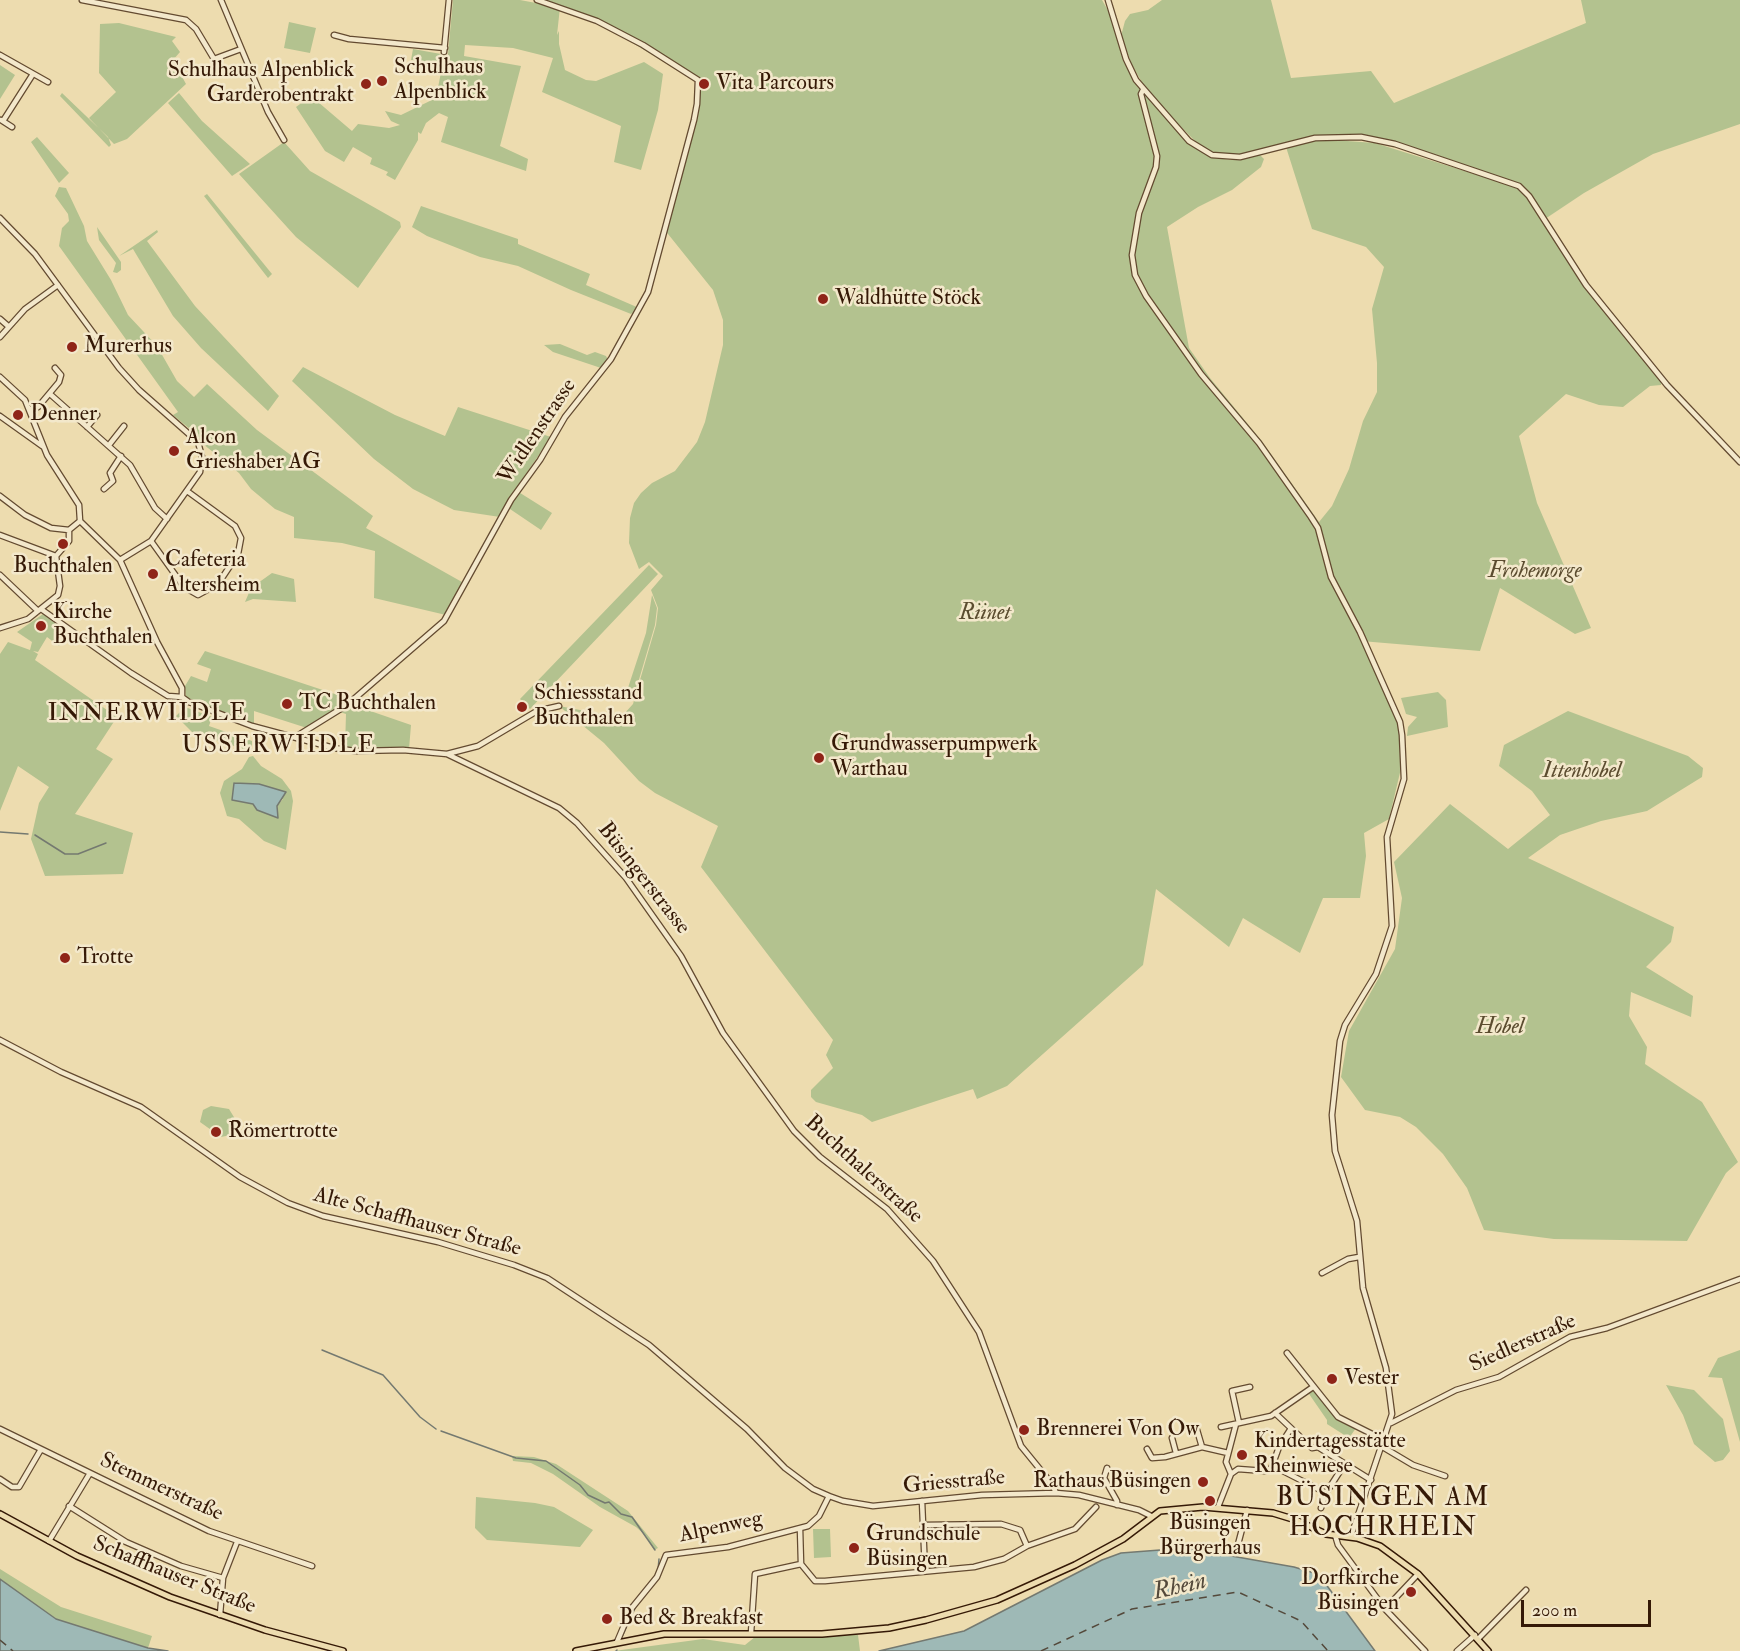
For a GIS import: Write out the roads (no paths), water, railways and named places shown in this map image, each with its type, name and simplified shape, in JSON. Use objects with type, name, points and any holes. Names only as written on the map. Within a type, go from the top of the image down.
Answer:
[{"type":"main road","points":[[576,1651],[664,1634],[860,1631],[911,1624],[964,1610],[1018,1591],[1089,1558],[1123,1539],[1151,1516],[1175,1508],[1218,1508],[1288,1517],[1323,1533],[1351,1536],[1387,1550],[1418,1574],[1488,1651]]},
{"type":"main road","name":"Schaffhauser Straße","points":[[0,1514],[48,1541],[137,1584],[220,1616],[343,1651]]},
{"type":"street","points":[[82,0],[186,20],[196,29],[214,59],[241,49]]},
{"type":"street","points":[[117,6],[119,0]]},
{"type":"street","points":[[221,0],[268,112],[284,140]]},
{"type":"street","points":[[334,35],[350,39],[445,50],[449,0]]},
{"type":"street","name":"Widlenstrasse","points":[[297,736],[347,705],[444,621],[511,500],[540,460],[565,417],[611,358],[648,292],[698,104],[698,80],[644,45],[597,21],[537,0]]},
{"type":"street","points":[[1108,0],[1126,59],[1143,90],[1196,146],[1222,157],[1248,156],[1315,138],[1361,137],[1395,144],[1519,186],[1529,196],[1586,285],[1667,385],[1740,462]]},
{"type":"street","points":[[0,55],[48,82]]},
{"type":"street","points":[[12,127],[1,120],[33,74]]},
{"type":"street","points":[[1143,90],[1142,96],[1157,156],[1156,167],[1139,213],[1132,255],[1135,275],[1146,296],[1202,374],[1259,443],[1318,528],[1330,577],[1360,632],[1400,722],[1404,779],[1387,837],[1393,902],[1392,926],[1380,964],[1342,1033],[1332,1115],[1335,1151],[1357,1221],[1363,1288],[1391,1397],[1391,1423],[1351,1536]]},
{"type":"street","points":[[0,218],[34,253],[119,368],[198,442],[202,457],[200,472],[151,541],[120,560]]},
{"type":"street","points":[[0,337],[25,309],[58,285]]},
{"type":"street","points":[[0,319],[8,326]]},
{"type":"street","points":[[30,409],[38,406],[50,394],[61,375],[54,368]]},
{"type":"street","points":[[0,377],[18,392],[30,409],[42,446],[79,505],[80,521],[120,560],[157,642],[183,688],[182,697]]},
{"type":"street","points":[[50,394],[136,471],[155,508],[167,519]]},
{"type":"street","points":[[87,427],[97,415]]},
{"type":"street","points":[[0,416],[42,446]]},
{"type":"street","points":[[109,445],[124,426]]},
{"type":"street","points":[[104,489],[113,481],[110,473],[121,456]]},
{"type":"street","points":[[151,541],[173,575],[198,595],[218,584],[238,554],[241,538],[235,526],[187,491]]},
{"type":"street","points":[[0,496],[36,522],[58,530],[69,530],[80,521]]},
{"type":"street","points":[[0,627],[19,623],[40,610],[60,591],[56,556],[70,540],[69,530]]},
{"type":"street","points":[[0,535],[56,556]]},
{"type":"street","name":"Büsingerstrasse","points":[[0,575],[40,610],[168,696],[182,697],[189,702],[252,726],[355,751],[404,750],[447,754],[559,808],[577,823],[626,878],[674,946],[723,1033]]},
{"type":"street","points":[[447,754],[478,746],[537,711],[559,706]]},
{"type":"street","name":"Buchthalerstraße","points":[[723,1033],[801,1139],[820,1157],[880,1203],[933,1261],[979,1332],[1021,1446],[1052,1484],[1056,1493]]},
{"type":"street","name":"Alte Schaffhauser Straße","points":[[0,1040],[61,1072],[141,1107],[240,1177],[288,1203],[323,1216],[458,1248],[547,1278],[649,1345],[747,1429],[785,1468],[813,1489],[829,1496]]},
{"type":"street","points":[[1323,1274],[1348,1259],[1359,1257]]},
{"type":"street","name":"Siedlerstraße","points":[[1391,1423],[1456,1390],[1508,1373],[1569,1337],[1607,1328],[1740,1279]]},
{"type":"street","points":[[1287,1353],[1338,1417],[1384,1440]]},
{"type":"street","points":[[1231,1474],[1226,1463],[1238,1424],[1232,1391],[1250,1387]]},
{"type":"street","points":[[1221,1427],[1275,1413],[1313,1387]]},
{"type":"street","points":[[1275,1413],[1290,1430],[1312,1448],[1318,1448],[1371,1480]]},
{"type":"street","name":"Stemmerstraße","points":[[0,1429],[40,1451],[209,1531],[312,1566]]},
{"type":"street","points":[[1197,1430],[1202,1447]]},
{"type":"street","points":[[1218,1508],[1231,1474],[1238,1469],[1268,1471],[1273,1466],[1279,1448],[1290,1430]]},
{"type":"street","points":[[1172,1438],[1176,1453]]},
{"type":"street","points":[[1381,1446],[1413,1464],[1444,1476]]},
{"type":"street","points":[[1147,1449],[1152,1458],[1202,1447],[1228,1453]]},
{"type":"street","points":[[0,1479],[12,1487],[19,1487],[40,1451]]},
{"type":"street","points":[[1321,1508],[1326,1493],[1344,1464]]},
{"type":"street","points":[[1273,1466],[1326,1493]]},
{"type":"street","points":[[1107,1468],[1104,1478],[1117,1505]]},
{"type":"street","points":[[48,1541],[90,1473]]},
{"type":"street","name":"Griesstraße","points":[[829,1496],[873,1506],[982,1495],[1056,1493],[1079,1495],[1143,1510],[1151,1516]]},
{"type":"street","name":"Alpenweg","points":[[617,1642],[631,1609],[657,1577],[666,1555],[720,1549],[800,1528],[814,1522],[829,1496]]},
{"type":"street","points":[[922,1502],[925,1571]]},
{"type":"street","points":[[69,1506],[126,1542],[181,1566],[223,1578]]},
{"type":"street","points":[[800,1528],[801,1564],[815,1581],[974,1567],[1004,1559],[1027,1546],[1075,1529],[1096,1507]]},
{"type":"street","points":[[1236,1552],[1247,1510]]},
{"type":"street","points":[[923,1525],[1001,1524],[1020,1530],[1027,1546]]},
{"type":"street","points":[[1335,1535],[1338,1545],[1385,1609],[1425,1651]]},
{"type":"street","points":[[220,1616],[223,1578],[237,1542]]},
{"type":"street","points":[[751,1633],[755,1574],[801,1564]]},
{"type":"street","points":[[1385,1609],[1418,1574]]},
{"type":"street","points":[[1457,1651],[1477,1637],[1526,1590]]},
{"type":"water","points":[[234,783],[259,784],[286,792],[277,806],[278,818],[257,810],[253,804],[232,800]]},
{"type":"water","name":"Rhein","points":[[1186,1548],[1294,1567],[1314,1573],[1325,1583],[1375,1651],[879,1651],[964,1631],[1102,1560],[1121,1553]]},
{"type":"water","points":[[0,1579],[56,1619],[148,1648],[168,1651],[0,1651]]},
{"type":"waterway","points":[[0,832],[28,834]]},
{"type":"waterway","points":[[35,835],[65,854],[78,854],[106,843]]},
{"type":"waterway","points":[[322,1350],[383,1375],[420,1417],[436,1429]]},
{"type":"waterway","points":[[441,1431],[516,1458],[546,1461],[580,1485],[588,1495],[605,1503],[609,1502],[621,1514],[632,1517],[655,1550]]},
{"type":"waterway","points":[[658,1570],[659,1559]]},
{"type":"waterway","points":[[622,1637],[636,1606]]},
{"type":"place","name":"Schulhaus Alpenblick","points":[[382,81]]},
{"type":"place","name":"Schulhaus Alpenblick Garderobentrakt","points":[[366,84]]},
{"type":"place","name":"Vita Parcours","points":[[704,84]]},
{"type":"place","name":"Waldhütte Stöck","points":[[823,299]]},
{"type":"place","name":"Murerhus","points":[[72,347]]},
{"type":"place","name":"Denner","points":[[18,415]]},
{"type":"place","name":"Alcon Grieshaber AG","points":[[174,451]]},
{"type":"place","name":"Buchthalen","points":[[63,544]]},
{"type":"place","name":"Cafeteria Altersheim","points":[[153,574]]},
{"type":"place","name":"Kirche Buchthalen","points":[[41,626]]},
{"type":"place","name":"TC Buchthalen","points":[[287,704]]},
{"type":"place","name":"Schiessstand Buchthalen","points":[[522,707]]},
{"type":"place","name":"Grundwasserpumpwerk Warthau","points":[[819,758]]},
{"type":"place","name":"Trotte","points":[[65,958]]},
{"type":"place","name":"Römertrotte","points":[[216,1132]]},
{"type":"place","name":"Vester","points":[[1332,1379]]},
{"type":"place","name":"Brennerei Von Ow","points":[[1024,1430]]},
{"type":"place","name":"Kindertagesstätte Rheinwiese","points":[[1242,1455]]},
{"type":"place","name":"Rathaus Büsingen","points":[[1203,1482]]},
{"type":"place","name":"Büsingen Bürgerhaus","points":[[1210,1501]]},
{"type":"place","name":"Grundschule Büsingen","points":[[854,1548]]},
{"type":"place","name":"Dorfkirche Büsingen","points":[[1411,1592]]},
{"type":"place","name":"Bed & Breakfast","points":[[607,1619]]},
{"type":"district","name":"INNERWIIDLE","points":[[148,715]]},
{"type":"district","name":"USSERWIIDLE","points":[[279,747]]},
{"type":"district","name":"BÜSINGEN AM HOCHRHEIN","points":[[1383,1514]]},
{"type":"park label","name":"Frohemorge","points":[[1535,572]]},
{"type":"park label","name":"Riinet","points":[[985,614]]},
{"type":"park label","name":"Ittenhobel","points":[[1582,772]]},
{"type":"park label","name":"Hobel","points":[[1500,1028]]}]
